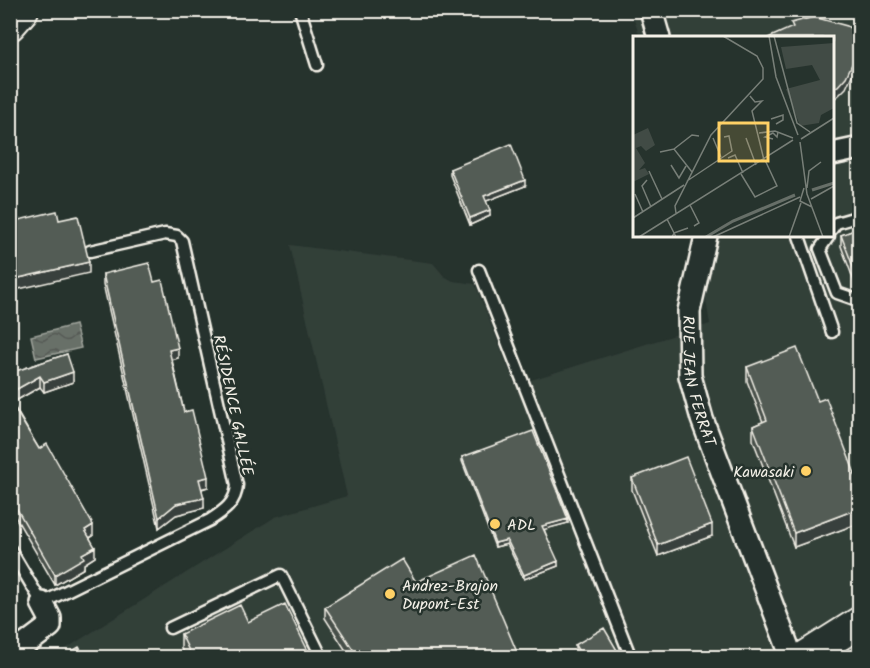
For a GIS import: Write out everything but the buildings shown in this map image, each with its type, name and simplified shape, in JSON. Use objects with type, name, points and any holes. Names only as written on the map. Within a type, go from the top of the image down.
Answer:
[{"type":"street","points":[[10,25],[23,10]]},
{"type":"street","points":[[651,10],[658,36]]},
{"type":"street","points":[[834,154],[860,147]]},
{"type":"street","name":"RUE JEAN FERRAT","points":[[706,237],[689,310],[690,376],[702,419],[803,657]]},
{"type":"street","points":[[10,656],[50,626],[50,618],[42,603]]},
{"type":"street","points":[[803,657],[860,622]]},
{"type":"lane","points":[[300,10],[317,65]]},
{"type":"lane","points":[[834,226],[836,223],[860,216]]},
{"type":"lane","name":"RÉSIDENCE GALLÉE","points":[[42,603],[210,520],[230,504],[236,493],[232,462],[182,241],[177,236],[165,234],[90,251]]},
{"type":"lane","points":[[799,237],[832,332]]},
{"type":"lane","points":[[828,237],[820,249],[837,293],[860,301]]},
{"type":"lane","points":[[479,270],[631,657]]},
{"type":"lane","points":[[10,549],[42,603]]},
{"type":"lane","points":[[170,628],[281,575],[322,657]]},
{"type":"shaded area","points":[[631,11],[859,11],[859,657],[51,658],[275,517],[347,496],[290,245],[433,263],[444,276],[453,281],[475,284],[515,385],[710,324],[695,237],[834,237],[834,36],[640,36]]},
{"type":"water","points":[[75,325],[81,348],[36,358],[31,336]]},
{"type":"place","name":"Kawasaki","points":[[806,471]]},
{"type":"place","name":"ADL","points":[[495,524]]},
{"type":"place","name":"Andrez-Brajon Dupont-Est","points":[[390,594]]}]
